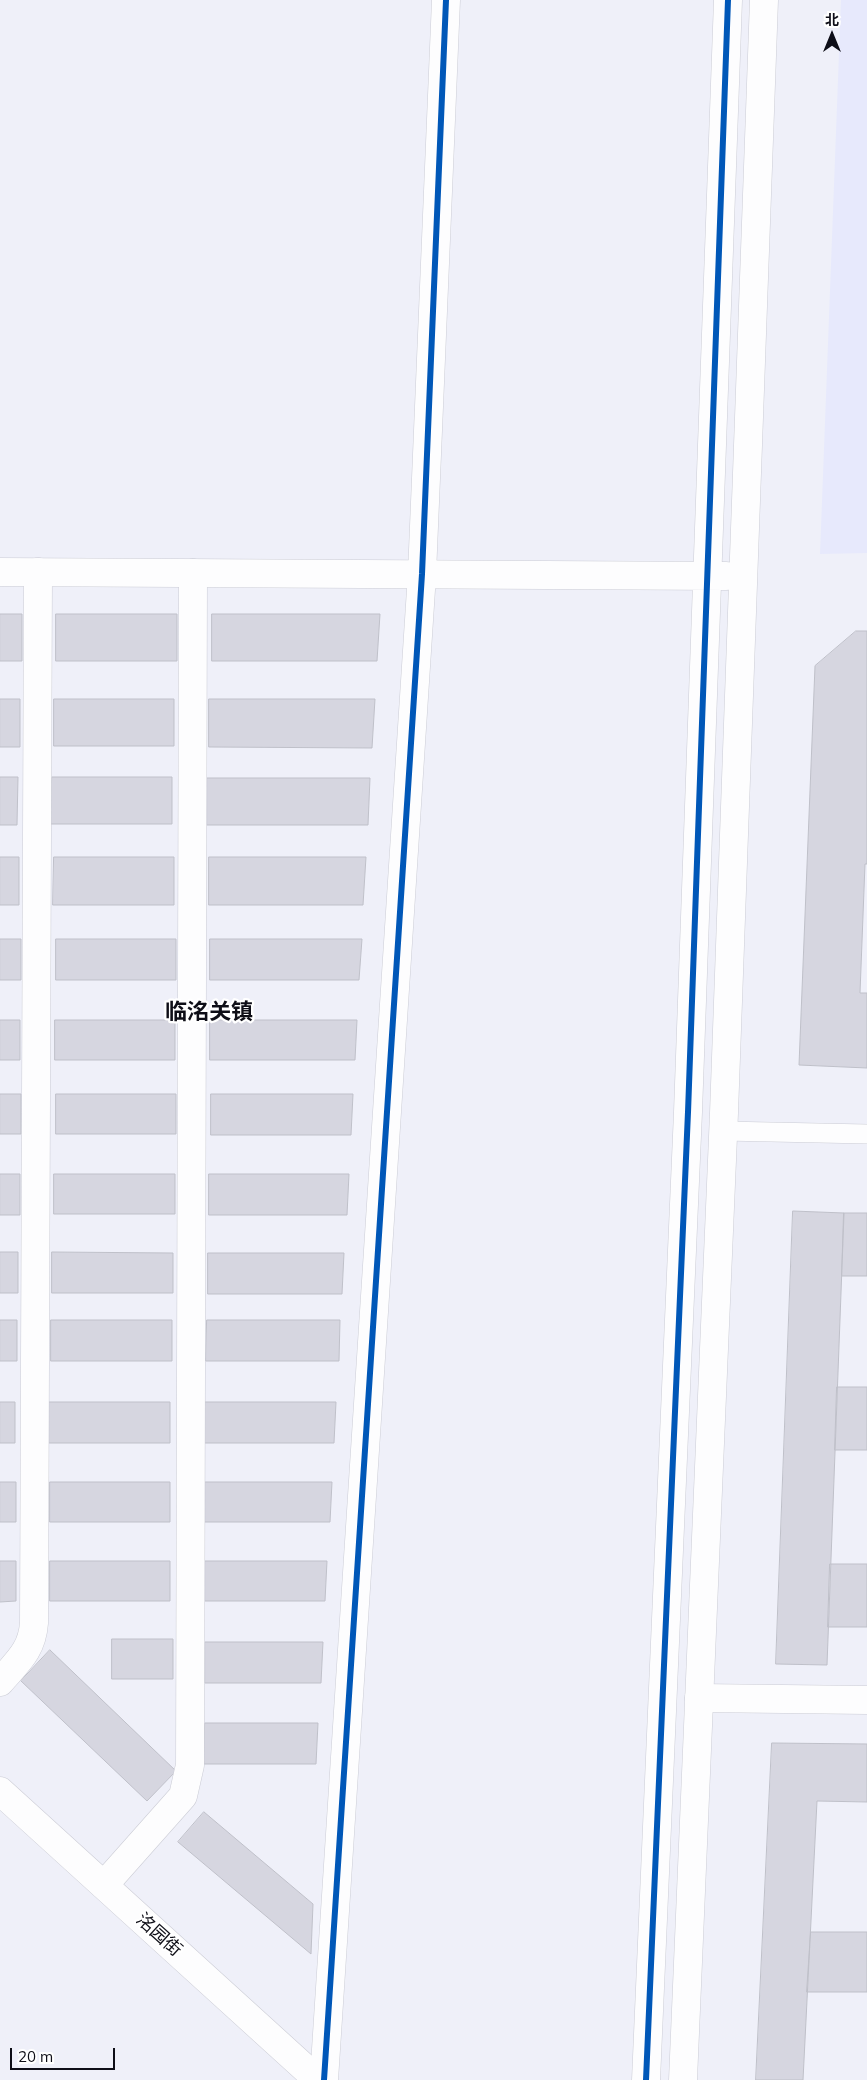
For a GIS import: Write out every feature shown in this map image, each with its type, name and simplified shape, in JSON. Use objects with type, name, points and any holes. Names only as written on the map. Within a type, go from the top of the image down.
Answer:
[{"type":"street","points":[[324,2080],[422,574],[446,0]]},
{"type":"street","points":[[646,2080],[687,1132],[728,0]]},
{"type":"street","points":[[682,2080],[723,1131],[764,0]]},
{"type":"street","points":[[0,572],[743,576]]},
{"type":"street","points":[[0,1682],[28,1650],[34,1634],[38,572]]},
{"type":"street","points":[[104,1885],[183,1796],[190,1765],[193,573]]},
{"type":"street","points":[[699,1698],[867,1700]]},
{"type":"street","name":"洺园街","points":[[0,1791],[318,2080]]},
{"type":"lane","points":[[723,1131],[867,1134]]},
{"type":"shaded area","points":[[841,0],[867,0],[867,553],[820,554]]},
{"type":"building","points":[[0,614],[22,614],[22,661],[0,661]]},
{"type":"building","points":[[56,614],[177,614],[177,661],[56,661]]},
{"type":"building","points":[[212,614],[380,614],[377,661],[212,661]]},
{"type":"building","points":[[856,631],[867,631],[867,864],[865,864],[860,993],[867,993],[867,1068],[799,1065],[815,666]]},
{"type":"building","points":[[0,699],[20,699],[20,747],[0,747]]},
{"type":"building","points":[[54,699],[174,699],[174,746],[54,746]]},
{"type":"building","points":[[209,699],[375,699],[372,748],[209,747]]},
{"type":"building","points":[[0,777],[18,777],[17,825],[0,825]]},
{"type":"building","points":[[52,777],[172,777],[172,824],[51,824]]},
{"type":"building","points":[[207,778],[370,778],[368,825],[207,825]]},
{"type":"building","points":[[0,857],[19,857],[19,905],[0,905]]},
{"type":"building","points":[[54,857],[174,857],[174,905],[53,905]]},
{"type":"building","points":[[209,857],[366,857],[363,905],[209,905]]},
{"type":"building","points":[[0,939],[21,939],[21,980],[0,980]]},
{"type":"building","points":[[56,939],[176,939],[176,980],[56,980]]},
{"type":"building","points":[[210,939],[362,939],[359,980],[210,980]]},
{"type":"building","points":[[0,1020],[20,1020],[20,1060],[0,1060]]},
{"type":"building","points":[[55,1020],[175,1020],[175,1060],[55,1060]]},
{"type":"building","points":[[210,1020],[357,1020],[355,1060],[210,1060]]},
{"type":"building","points":[[0,1094],[21,1094],[21,1134],[0,1134]]},
{"type":"building","points":[[56,1094],[176,1094],[176,1134],[56,1134]]},
{"type":"building","points":[[211,1094],[353,1094],[351,1135],[211,1135]]},
{"type":"building","points":[[0,1174],[20,1174],[20,1215],[0,1215]]},
{"type":"building","points":[[54,1174],[175,1174],[175,1214],[54,1214]]},
{"type":"building","points":[[209,1174],[349,1174],[347,1215],[209,1215]]},
{"type":"building","points":[[793,1211],[844,1213],[827,1665],[776,1664]]},
{"type":"building","points":[[844,1213],[867,1213],[867,1276],[842,1276]]},
{"type":"building","points":[[0,1252],[18,1252],[18,1293],[0,1293]]},
{"type":"building","points":[[52,1252],[173,1253],[173,1293],[52,1293]]},
{"type":"building","points":[[208,1253],[344,1253],[342,1294],[208,1294]]},
{"type":"building","points":[[0,1320],[17,1320],[17,1361],[0,1361]]},
{"type":"building","points":[[51,1320],[172,1320],[172,1361],[51,1361]]},
{"type":"building","points":[[207,1320],[340,1320],[339,1361],[206,1361]]},
{"type":"building","points":[[837,1387],[867,1387],[867,1450],[835,1450]]},
{"type":"building","points":[[0,1402],[15,1402],[15,1443],[0,1443]]},
{"type":"building","points":[[49,1402],[170,1402],[170,1443],[49,1443]]},
{"type":"building","points":[[205,1402],[336,1402],[334,1443],[204,1443]]},
{"type":"building","points":[[0,1482],[16,1482],[16,1522],[0,1522]]},
{"type":"building","points":[[50,1482],[170,1482],[170,1522],[50,1522]]},
{"type":"building","points":[[205,1482],[332,1482],[330,1522],[205,1522]]},
{"type":"building","points":[[0,1561],[16,1561],[16,1601],[0,1602]]},
{"type":"building","points":[[50,1561],[170,1561],[170,1601],[50,1601]]},
{"type":"building","points":[[205,1561],[327,1561],[325,1601],[205,1601]]},
{"type":"building","points":[[830,1564],[867,1564],[867,1627],[828,1627]]},
{"type":"building","points":[[112,1639],[173,1639],[173,1679],[112,1679]]},
{"type":"building","points":[[205,1642],[323,1642],[321,1683],[205,1683]]},
{"type":"building","points":[[50,1650],[176,1771],[147,1801],[21,1681]]},
{"type":"building","points":[[205,1723],[318,1723],[316,1764],[204,1764]]},
{"type":"building","points":[[772,1743],[867,1744],[867,1802],[817,1801],[803,2080],[756,2080]]},
{"type":"building","points":[[204,1812],[313,1904],[311,1954],[178,1842]]},
{"type":"building","points":[[811,1932],[867,1932],[867,1992],[807,1992]]},
{"type":"cycle path","points":[[324,2080],[422,574],[446,0]]},
{"type":"cycle path","points":[[646,2080],[688,1112],[728,0]]},
{"type":"district","name":"临洺关镇","points":[[209,1012]]}]
